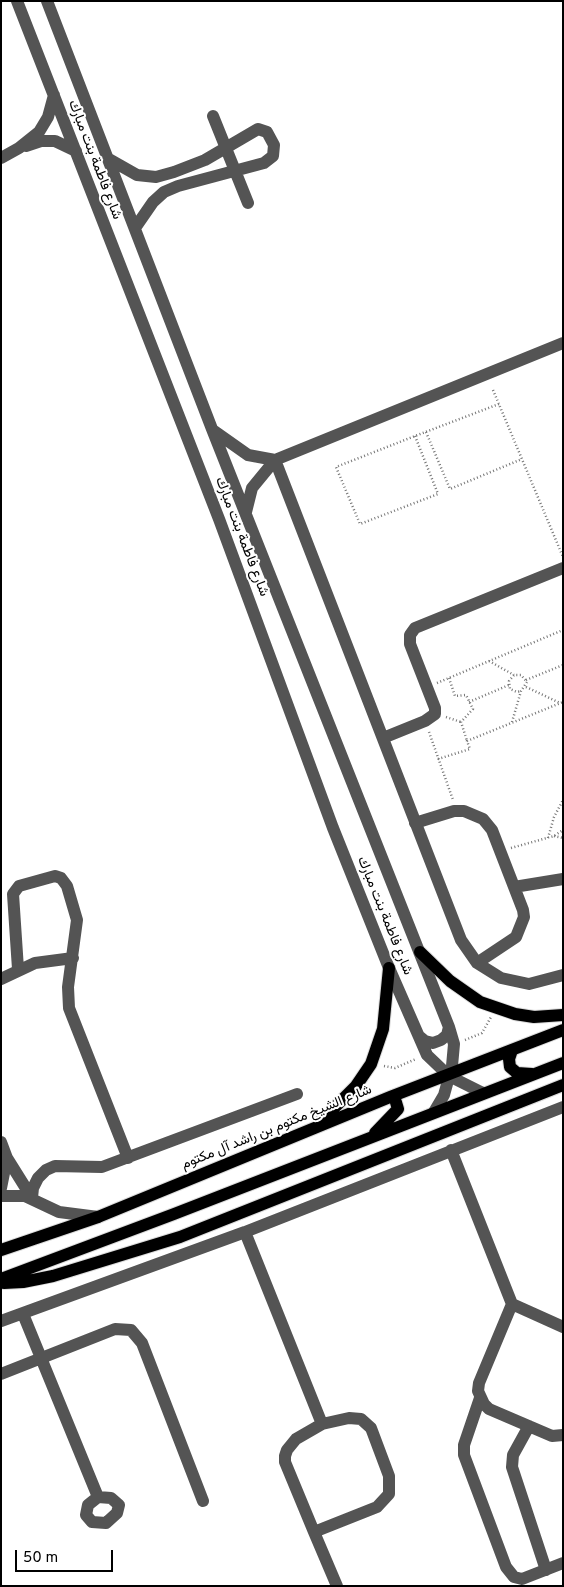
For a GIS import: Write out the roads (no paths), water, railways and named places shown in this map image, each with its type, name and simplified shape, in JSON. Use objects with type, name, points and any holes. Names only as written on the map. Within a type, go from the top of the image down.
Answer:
[{"type":"main road","points":[[420,952],[464,993],[496,1009],[534,1017],[563,1016]]},
{"type":"main road","points":[[313,1129],[348,1095],[371,1064],[384,1029],[389,968]]},
{"type":"main road","name":"شارع الشيخ مكتوم بن راشد آل مكتوم","points":[[1,1250],[98,1218],[390,1097],[449,1076],[563,1030]]},
{"type":"main road","points":[[512,1050],[509,1059],[510,1067],[517,1073],[533,1074]]},
{"type":"main road","points":[[1,1281],[563,1062]]},
{"type":"main road","points":[[1,1281],[23,1282],[53,1276],[180,1237],[563,1085]]},
{"type":"main road","points":[[373,1135],[398,1109],[395,1099],[390,1097]]},
{"type":"street","name":"شارع فاطمة بنت مبارك","points":[[17,1],[219,519],[333,828],[389,968],[427,1055],[434,1064],[449,1076],[483,1093]]},
{"type":"street","name":"شارع فاطمة بنت مبارك","points":[[47,1],[212,429],[449,1027],[454,1044],[449,1076],[444,1095],[434,1112]]},
{"type":"street","points":[[1,158],[33,138],[44,125],[54,95]]},
{"type":"street","points":[[213,116],[248,203]]},
{"type":"street","points":[[107,158],[137,175],[156,177],[174,172],[226,149],[258,129],[267,132],[272,140],[275,150],[271,159],[264,163],[178,186],[158,196],[134,228]]},
{"type":"street","points":[[19,148],[48,141],[61,144],[76,151]]},
{"type":"street","points":[[174,172],[178,186]]},
{"type":"street","points":[[246,512],[252,488],[276,460],[563,342]]},
{"type":"street","points":[[212,429],[248,455],[276,460]]},
{"type":"street","points":[[276,460],[460,940],[477,963],[488,972],[514,982],[543,982],[563,975]]},
{"type":"street","points":[[382,738],[425,721],[433,717],[436,711],[409,640],[415,628],[563,568]]},
{"type":"street","points":[[416,823],[457,810],[471,812],[483,819],[492,830],[524,917],[520,932],[511,942],[477,963]]},
{"type":"street","points":[[18,970],[13,894],[19,886],[50,878],[61,878],[65,881],[74,906],[77,928],[68,987],[70,1013],[128,1158]]},
{"type":"street","points":[[514,887],[563,879]]},
{"type":"street","points":[[1,979],[18,970],[45,961],[73,958]]},
{"type":"street","points":[[419,1036],[425,1041],[433,1043],[447,1035],[449,1027]]},
{"type":"street","points":[[32,1198],[33,1188],[38,1178],[46,1170],[55,1166],[102,1167],[297,1094]]},
{"type":"street","points":[[1,1321],[245,1232],[563,1107]]},
{"type":"street","points":[[1,1142],[7,1158],[32,1198]]},
{"type":"street","points":[[451,1150],[512,1304],[563,1327]]},
{"type":"street","points":[[1,1188],[7,1158]]},
{"type":"street","points":[[1,1196],[18,1195],[32,1198],[59,1212],[98,1218]]},
{"type":"street","points":[[245,1232],[322,1424]]},
{"type":"street","points":[[512,1304],[479,1383],[480,1398],[464,1445],[466,1465],[510,1574],[522,1579],[563,1563]]},
{"type":"street","points":[[23,1314],[98,1497]]},
{"type":"street","points":[[1,1374],[115,1328],[131,1330],[138,1336],[203,1501]]},
{"type":"street","points":[[480,1398],[489,1409],[552,1436],[563,1435]]},
{"type":"street","points":[[314,1532],[377,1507],[384,1502],[390,1485],[389,1476],[367,1423],[361,1419],[349,1418],[322,1424],[290,1444],[285,1456],[285,1462],[314,1532],[337,1586]]},
{"type":"street","points":[[529,1426],[513,1455],[512,1467],[546,1570]]}]
